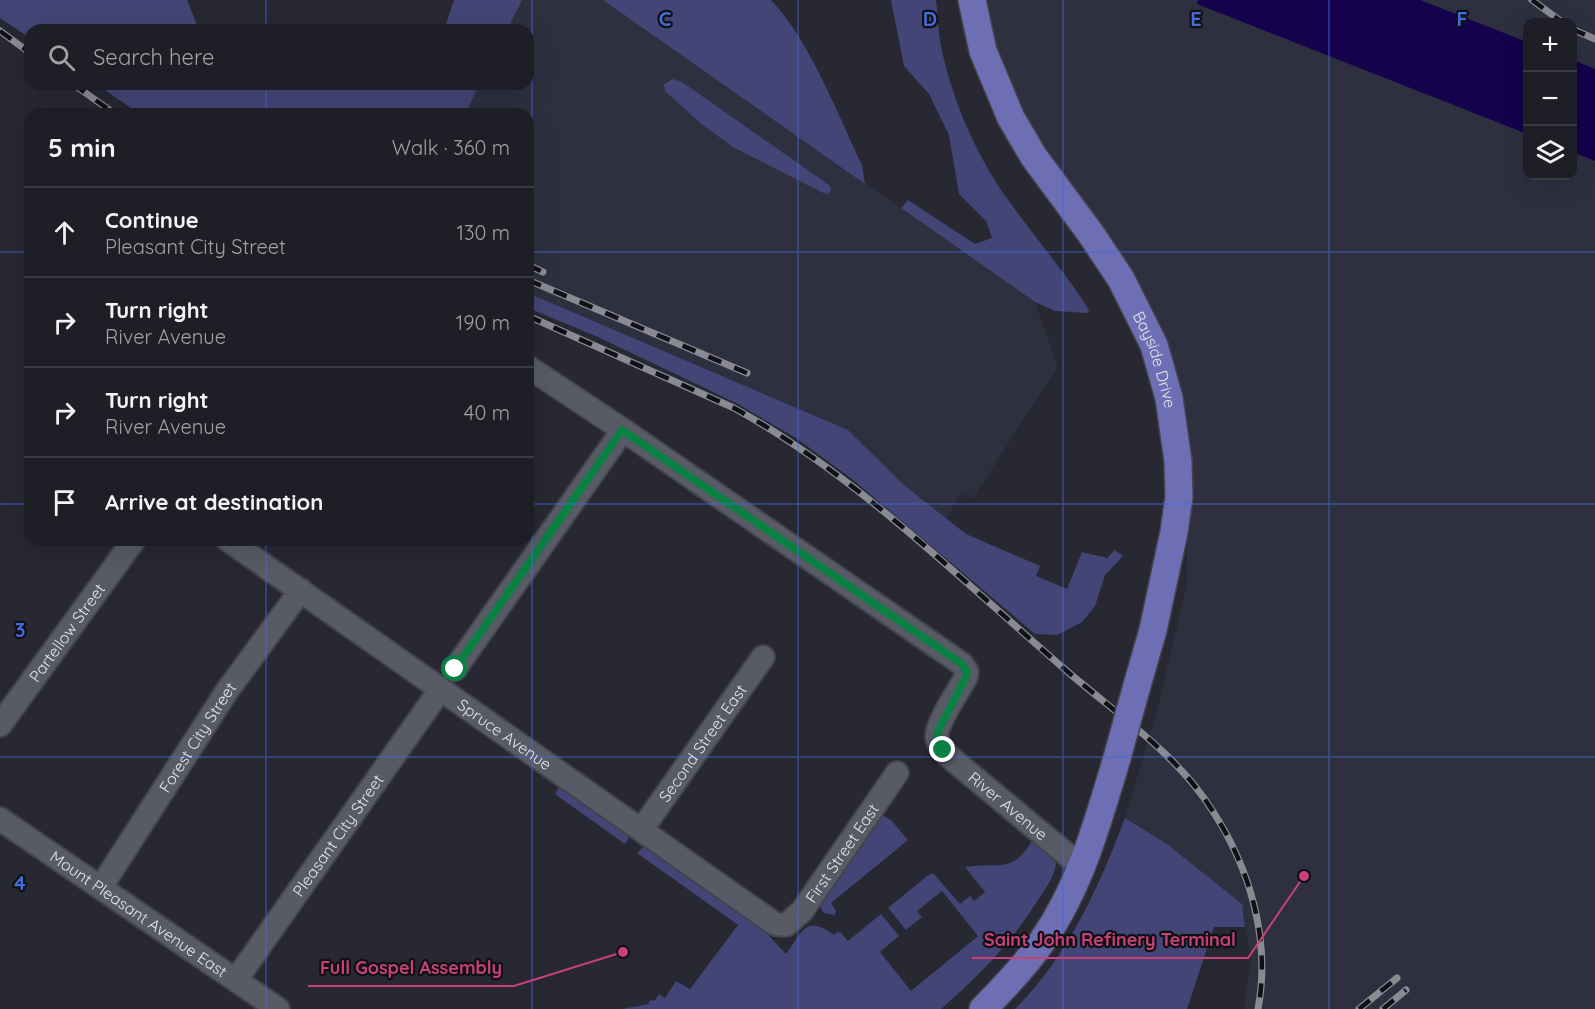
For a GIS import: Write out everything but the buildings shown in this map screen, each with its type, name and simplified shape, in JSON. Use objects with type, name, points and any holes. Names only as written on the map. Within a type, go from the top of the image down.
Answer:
[{"type":"main road","name":"Bayside Drive","points":[[972,0],[983,51],[1011,118],[1034,156],[1121,279],[1154,345],[1169,398],[1178,461],[1179,497],[1172,543],[1153,630],[1117,758],[1082,867],[1071,892],[1044,939],[1026,963],[983,1009]]},
{"type":"street","name":"River Avenue","points":[[534,371],[962,664],[967,672],[966,677],[937,733],[943,750],[1082,867]]},
{"type":"street","points":[[455,669],[622,430]]},
{"type":"street","name":"Partellow Street","points":[[0,725],[130,546]]},
{"type":"street","name":"Spruce Avenue","points":[[237,546],[642,829],[769,921],[781,926]]},
{"type":"street","name":"Forest City Street","points":[[101,887],[227,691],[301,590]]},
{"type":"street","name":"Second Street East","points":[[642,829],[763,657]]},
{"type":"street","name":"Pleasant City Street","points":[[236,980],[440,690]]},
{"type":"street","name":"First Street East","points":[[781,926],[792,922],[802,910],[897,773]]},
{"type":"street","name":"Mount Pleasant Avenue East","points":[[0,819],[278,1009]]},
{"type":"shaded area","points":[[0,0],[187,0],[197,24],[24,24],[24,34],[0,18]]},
{"type":"shaded area","points":[[454,0],[522,0],[510,24],[446,24]]},
{"type":"shaded area","points":[[522,0],[603,0],[1035,302],[1058,367],[972,499],[961,494],[946,518],[904,485],[848,430],[534,296],[534,108],[468,108],[477,90],[534,90],[534,24],[510,24]]},
{"type":"shaded area","points":[[603,0],[771,0],[798,36],[822,78],[862,165],[865,184]]},
{"type":"shaded area","points":[[891,0],[936,0],[940,40],[951,86],[975,144],[1006,197],[1086,305],[1088,313],[1055,311],[1035,302],[901,208],[908,200],[975,244],[992,238],[986,221],[959,194],[949,135],[929,94],[904,66]]},
{"type":"shaded area","points":[[987,0],[1595,0],[1595,1009],[1244,1009],[1251,959],[1242,904],[1167,844],[1125,818],[1158,708],[1187,583],[1187,474],[1154,345],[1021,136],[988,17]]},
{"type":"shaded area","points":[[1198,0],[1420,0],[1523,40],[1523,132],[1197,4]]},
{"type":"shaded area","points":[[1577,62],[1595,69],[1595,161],[1577,154]]},
{"type":"shaded area","points":[[673,79],[682,82],[829,185],[830,192],[827,194],[821,192],[733,147],[700,123],[665,91],[664,84]]},
{"type":"shaded area","points":[[105,90],[477,90],[468,108],[131,108]]},
{"type":"shaded area","points":[[534,296],[848,430],[904,485],[966,534],[1040,566],[1036,576],[1067,589],[1082,552],[1107,558],[1115,550],[1123,556],[1105,575],[1095,606],[1082,622],[1057,635],[1035,634],[852,479],[796,438],[736,403],[598,337],[534,310]]},
{"type":"shaded area","points":[[560,786],[630,836],[625,844],[555,794]]},
{"type":"shaded area","points":[[884,816],[891,820],[908,840],[831,903],[836,911],[835,915],[824,913],[819,905],[877,818]]},
{"type":"shaded area","points":[[1125,818],[1167,844],[1242,904],[1245,927],[1214,927],[1187,1009],[1015,1009],[1051,966],[1080,919],[1093,895]]},
{"type":"shaded area","points":[[1033,839],[1056,863],[1050,882],[1006,944],[969,984],[941,1009],[622,1009],[649,1004],[649,1001],[655,1000],[659,994],[665,998],[676,981],[690,989],[738,925],[637,853],[644,846],[754,920],[786,954],[801,933],[810,926],[817,926],[834,935],[841,933],[848,941],[881,914],[899,936],[880,952],[911,991],[978,936],[942,891],[917,911],[922,917],[906,930],[888,908],[933,873],[960,904],[970,896],[974,901],[985,892],[965,867],[1004,865],[1019,858]]},
{"type":"railway","points":[[1532,0],[1557,18]]},
{"type":"railway","points":[[0,31],[24,49]]},
{"type":"railway","points":[[1577,31],[1595,39]]},
{"type":"railway","points":[[81,90],[107,108]]},
{"type":"railway","points":[[534,268],[543,272]]},
{"type":"railway","points":[[534,283],[747,373]]},
{"type":"railway","points":[[534,319],[734,408],[780,435],[824,465],[908,531],[1164,753],[1182,771],[1212,810],[1247,880],[1254,905],[1262,957],[1258,1009]]},
{"type":"railway","points":[[1359,1009],[1397,978]]},
{"type":"railway","points":[[1383,1009],[1406,990]]},
{"type":"place","name":"Saint John Refinery Terminal","points":[[1304,876]]},
{"type":"place","name":"Full Gospel Assembly","points":[[623,952]]},
{"type":"route","points":[[455,669],[622,430],[962,664],[967,672],[966,677],[937,733],[943,750]]}]
